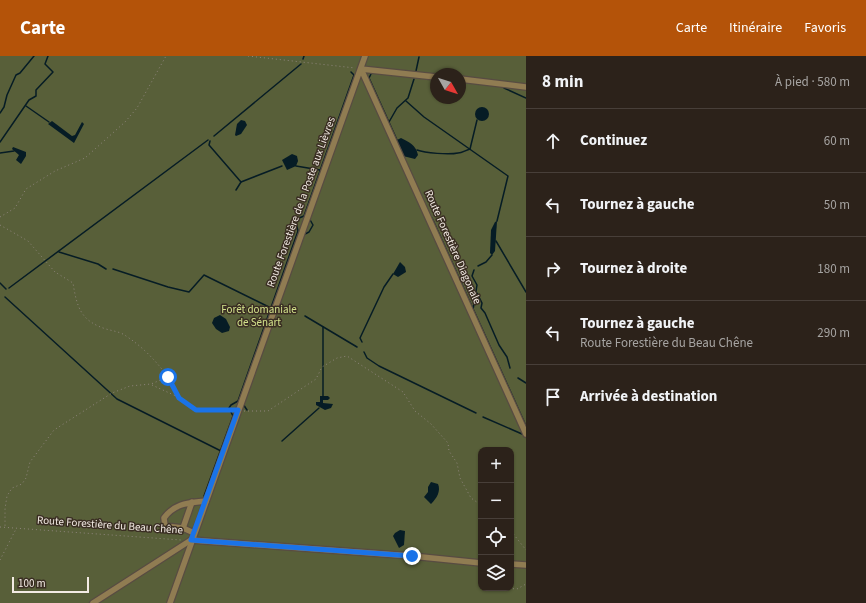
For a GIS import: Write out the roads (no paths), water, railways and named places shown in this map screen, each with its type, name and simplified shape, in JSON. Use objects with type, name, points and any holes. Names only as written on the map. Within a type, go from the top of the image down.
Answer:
[{"type":"street","name":"Route Forestière de la Poste aux Lièvres","points":[[170,603],[191,540],[356,77],[361,69],[364,56]]},
{"type":"street","points":[[361,69],[430,76]]},
{"type":"street","name":"Route Forestière Diagonale","points":[[361,69],[526,434]]},
{"type":"street","points":[[466,80],[526,87]]},
{"type":"street","points":[[194,533],[183,528],[166,526],[164,518],[170,510],[180,504],[206,501]]},
{"type":"street","points":[[183,528],[192,502]]},
{"type":"street","points":[[93,603],[191,540]]},
{"type":"street","name":"Route Forestière du Beau Chêne","points":[[191,540],[412,556],[478,563]]},
{"type":"street","points":[[514,564],[526,564]]},
{"type":"water","points":[[479,107],[485,107],[489,111],[489,117],[485,121],[479,121],[475,117],[475,111]]},
{"type":"water","points":[[241,120],[245,121],[247,125],[241,134],[236,136],[237,124]]},
{"type":"water","points":[[52,121],[72,136],[75,135],[82,122],[84,124],[74,143],[48,124]]},
{"type":"water","points":[[401,138],[409,142],[416,149],[418,155],[415,159],[403,156],[397,140]]},
{"type":"water","points":[[13,147],[26,152],[26,156],[21,164],[16,160],[19,155],[12,149]]},
{"type":"water","points":[[292,154],[297,156],[298,161],[296,166],[287,170],[282,160]]},
{"type":"water","points":[[497,221],[495,251],[492,255],[490,253],[491,230]]},
{"type":"water","points":[[400,262],[405,267],[406,272],[398,277],[393,274]]},
{"type":"water","points":[[220,315],[226,319],[230,327],[229,331],[222,333],[216,329],[212,323],[214,318]]},
{"type":"water","points":[[320,396],[328,396],[330,398],[328,400],[323,400],[323,403],[333,404],[331,408],[325,410],[316,405],[316,402],[320,402]]},
{"type":"water","points":[[431,482],[438,484],[439,492],[431,504],[424,497],[428,492],[428,487]]},
{"type":"water","points":[[400,530],[405,531],[404,545],[399,548],[393,536]]},
{"type":"waterway","points":[[0,113],[4,107],[7,95],[16,75],[20,73],[34,56]]},
{"type":"waterway","points":[[0,142],[29,100],[36,96],[36,90],[53,72],[45,64],[48,56]]},
{"type":"waterway","points":[[416,71],[419,57]]},
{"type":"waterway","points":[[214,136],[301,64]]},
{"type":"waterway","points":[[204,496],[233,416],[229,408],[238,401],[298,231],[296,223],[299,218],[304,216],[354,75],[351,72]]},
{"type":"waterway","points":[[371,74],[369,78],[397,140]]},
{"type":"waterway","points":[[389,122],[397,108],[408,98],[414,79]]},
{"type":"waterway","points":[[504,88],[526,98]]},
{"type":"waterway","points":[[406,101],[424,117],[508,176],[497,221]]},
{"type":"waterway","points":[[26,106],[49,122]]},
{"type":"waterway","points":[[417,150],[431,153],[449,154],[460,153],[470,149],[477,120]]},
{"type":"waterway","points":[[9,288],[208,140]]},
{"type":"waterway","points":[[210,141],[209,145],[241,182]]},
{"type":"waterway","points":[[0,153],[14,151]]},
{"type":"waterway","points":[[236,190],[241,182],[282,166]]},
{"type":"waterway","points":[[296,166],[320,170]]},
{"type":"waterway","points":[[303,235],[309,232],[313,225],[309,218]]},
{"type":"waterway","points":[[432,218],[526,426]]},
{"type":"waterway","points":[[496,241],[526,292]]},
{"type":"waterway","points":[[59,252],[98,264],[106,269]]},
{"type":"waterway","points":[[478,266],[486,262],[492,255]]},
{"type":"waterway","points":[[113,269],[168,287],[189,292],[204,275],[271,308]]},
{"type":"waterway","points":[[473,310],[477,285],[472,276],[474,270]]},
{"type":"waterway","points":[[362,342],[360,338],[384,287],[393,274]]},
{"type":"waterway","points":[[0,283],[6,289]]},
{"type":"waterway","points":[[477,293],[482,303],[481,308],[485,313],[499,345],[507,357],[510,368]]},
{"type":"waterway","points":[[5,297],[117,399],[221,451]]},
{"type":"waterway","points":[[277,311],[293,310]]},
{"type":"waterway","points":[[305,316],[357,347]]},
{"type":"waterway","points":[[323,327],[323,396]]},
{"type":"waterway","points":[[364,352],[367,358],[379,366],[476,413]]},
{"type":"waterway","points":[[518,378],[526,383]]},
{"type":"waterway","points":[[243,404],[247,410]]},
{"type":"waterway","points":[[282,441],[319,408]]},
{"type":"waterway","points":[[483,417],[522,434]]},
{"type":"park label","name":"Forêt domaniale de Sénart","points":[[259,315]]}]
